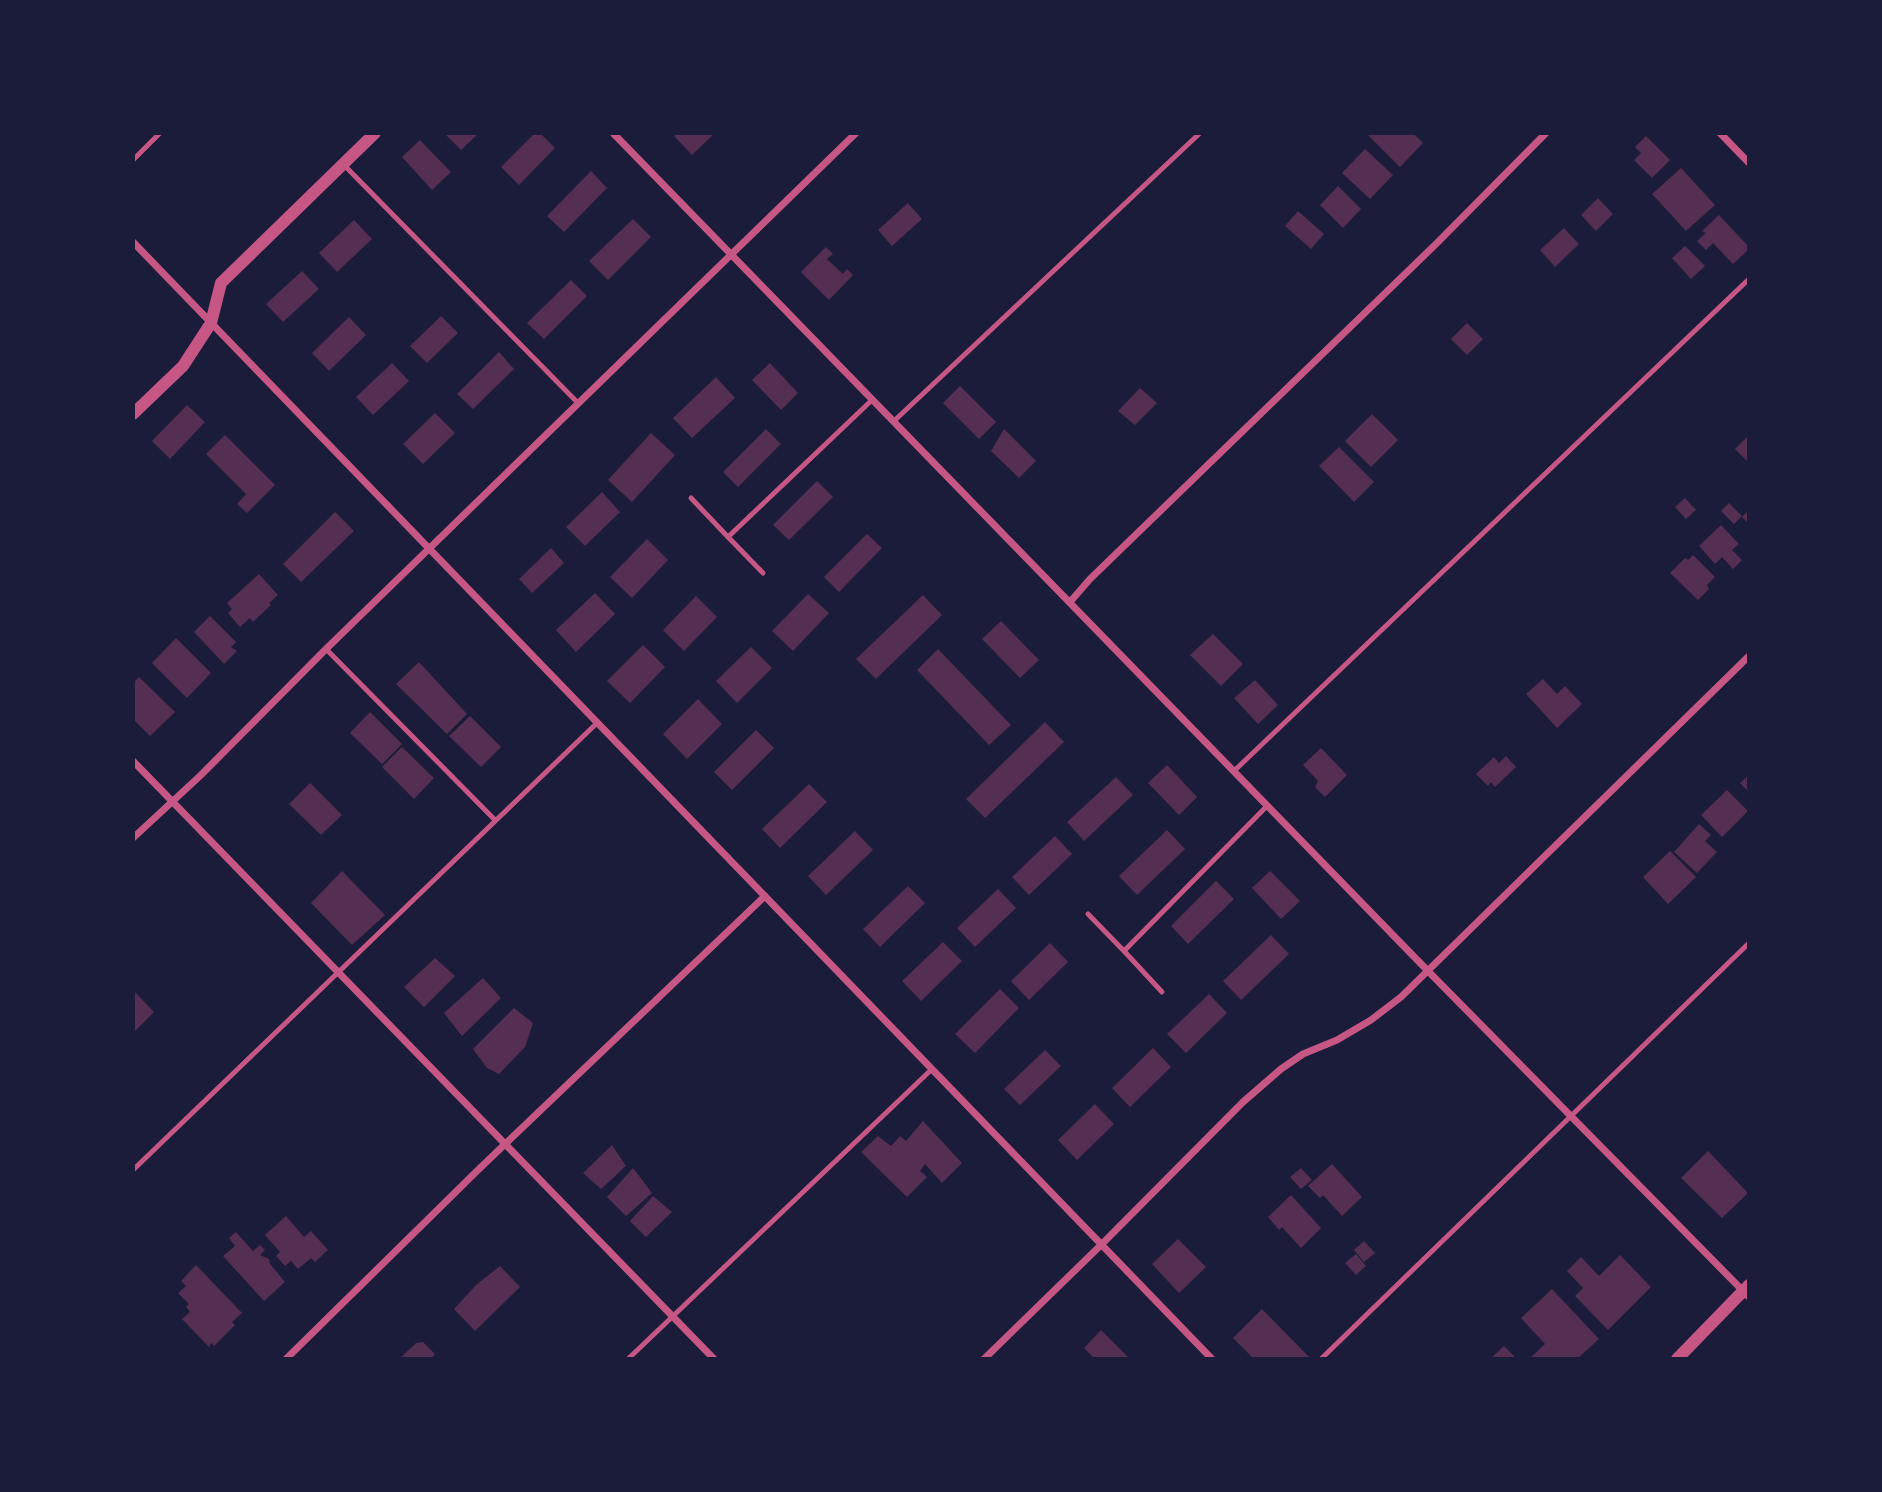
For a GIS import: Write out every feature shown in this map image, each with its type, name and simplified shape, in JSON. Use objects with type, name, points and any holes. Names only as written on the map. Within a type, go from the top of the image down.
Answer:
[{"type":"street","points":[[133,414],[183,366],[211,323],[222,283],[375,133]]},
{"type":"street","points":[[613,133],[1427,970],[1747,1291],[1677,1359]]},
{"type":"street","points":[[133,838],[201,775],[430,547],[856,133]]},
{"type":"street","points":[[1070,602],[1090,579],[1437,243],[1546,133]]},
{"type":"street","points":[[1720,133],[1749,163]]},
{"type":"street","points":[[133,242],[1212,1359]]},
{"type":"street","points":[[984,1359],[1243,1102],[1281,1069],[1303,1054],[1337,1040],[1371,1020],[1401,997],[1749,656]]},
{"type":"street","points":[[133,761],[714,1359]]},
{"type":"street","points":[[286,1359],[765,896]]},
{"type":"lane","points":[[133,160],[160,133]]},
{"type":"lane","points":[[894,421],[1200,133]]},
{"type":"lane","points":[[343,164],[578,403]]},
{"type":"lane","points":[[1234,771],[1749,279]]},
{"type":"lane","points":[[728,537],[873,399]]},
{"type":"lane","points":[[691,498],[763,573]]},
{"type":"lane","points":[[326,649],[495,820]]},
{"type":"lane","points":[[133,1170],[598,722]]},
{"type":"lane","points":[[1124,951],[1268,806]]},
{"type":"lane","points":[[1088,914],[1162,992]]},
{"type":"lane","points":[[1321,1359],[1570,1114],[1749,943]]},
{"type":"lane","points":[[628,1359],[932,1069]]},
{"type":"building","points":[[444,133],[479,133],[461,150]]},
{"type":"building","points":[[535,133],[540,133],[555,148],[519,185],[501,167]]},
{"type":"building","points":[[677,133],[715,133],[692,155],[674,136]]},
{"type":"building","points":[[1366,133],[1413,133],[1423,143],[1400,167]]},
{"type":"building","points":[[1646,136],[1670,160],[1652,178],[1634,160],[1641,153],[1635,147]]},
{"type":"building","points":[[420,140],[451,172],[432,190],[402,157]]},
{"type":"building","points":[[1365,149],[1393,175],[1370,199],[1342,173]]},
{"type":"building","points":[[1681,168],[1715,205],[1686,231],[1652,194]]},
{"type":"building","points":[[591,171],[607,188],[564,232],[547,216]]},
{"type":"building","points":[[1338,186],[1361,209],[1343,228],[1320,205]]},
{"type":"building","points":[[1598,198],[1613,214],[1596,231],[1581,215]]},
{"type":"building","points":[[908,203],[922,219],[892,246],[878,230]]},
{"type":"building","points":[[1298,211],[1324,234],[1311,249],[1285,226]]},
{"type":"building","points":[[1719,215],[1749,247],[1733,264],[1713,243],[1706,250],[1697,241],[1706,233],[1702,231]]},
{"type":"building","points":[[633,219],[651,237],[608,280],[589,261]]},
{"type":"building","points":[[354,220],[372,239],[337,272],[319,253]]},
{"type":"building","points":[[1564,228],[1579,244],[1555,267],[1540,250]]},
{"type":"building","points":[[1685,246],[1705,266],[1691,279],[1672,258]]},
{"type":"building","points":[[826,247],[833,254],[827,259],[843,274],[847,269],[853,275],[829,300],[801,272]]},
{"type":"building","points":[[302,271],[319,289],[283,322],[266,304]]},
{"type":"building","points":[[571,280],[587,296],[544,339],[527,323]]},
{"type":"building","points":[[441,316],[458,333],[427,363],[410,346]]},
{"type":"building","points":[[349,317],[366,335],[329,371],[312,353]]},
{"type":"building","points":[[1467,323],[1483,339],[1467,355],[1451,339]]},
{"type":"building","points":[[499,352],[514,369],[473,409],[457,394]]},
{"type":"building","points":[[392,363],[409,381],[373,415],[356,397]]},
{"type":"building","points":[[770,363],[798,393],[781,410],[752,380]]},
{"type":"building","points":[[716,377],[735,398],[692,438],[673,418]]},
{"type":"building","points":[[960,386],[996,422],[979,439],[943,403]]},
{"type":"building","points":[[1140,388],[1157,403],[1135,425],[1118,411]]},
{"type":"building","points":[[187,405],[205,422],[170,459],[152,441]]},
{"type":"building","points":[[435,413],[455,433],[423,464],[403,444]]},
{"type":"building","points":[[1372,414],[1398,440],[1371,467],[1345,441]]},
{"type":"building","points":[[766,429],[781,444],[738,487],[723,472]]},
{"type":"building","points":[[1004,429],[1036,461],[1019,478],[991,451]]},
{"type":"building","points":[[651,433],[675,455],[632,502],[608,480]]},
{"type":"building","points":[[225,435],[275,485],[247,513],[237,504],[246,494],[206,454]]},
{"type":"building","points":[[1749,435],[1749,463],[1735,449]]},
{"type":"building","points":[[1339,447],[1374,482],[1354,502],[1319,466]]},
{"type":"building","points":[[817,481],[833,497],[789,540],[773,525]]},
{"type":"building","points":[[602,492],[620,512],[585,546],[566,527]]},
{"type":"building","points":[[1685,498],[1696,510],[1686,519],[1675,507]]},
{"type":"building","points":[[1729,503],[1742,516],[1734,524],[1721,511]]},
{"type":"building","points":[[1749,510],[1749,524],[1742,517]]},
{"type":"building","points":[[335,512],[354,531],[301,582],[283,564]]},
{"type":"building","points":[[1721,525],[1739,544],[1732,550],[1742,560],[1733,569],[1722,557],[1715,564],[1699,546]]},
{"type":"building","points":[[867,534],[882,548],[839,592],[824,577]]},
{"type":"building","points":[[647,539],[668,560],[632,598],[610,577]]},
{"type":"building","points":[[551,548],[564,563],[532,593],[519,579]]},
{"type":"building","points":[[1693,555],[1715,577],[1707,585],[1709,589],[1698,600],[1670,573],[1685,558],[1688,560]]},
{"type":"building","points":[[259,574],[278,595],[253,622],[250,618],[240,627],[228,613],[232,609],[227,603]]},
{"type":"building","points":[[595,593],[615,614],[576,652],[556,630]]},
{"type":"building","points":[[808,594],[829,613],[793,651],[772,631]]},
{"type":"building","points":[[923,595],[942,615],[876,679],[856,659]]},
{"type":"building","points":[[696,596],[717,617],[684,651],[663,630]]},
{"type":"building","points":[[210,616],[236,642],[231,647],[237,651],[224,664],[194,632]]},
{"type":"building","points":[[1001,621],[1039,660],[1020,678],[982,639]]},
{"type":"building","points":[[1213,634],[1243,664],[1221,686],[1190,655]]},
{"type":"building","points":[[176,638],[211,673],[187,698],[152,663]]},
{"type":"building","points":[[643,645],[665,667],[630,703],[607,681]]},
{"type":"building","points":[[751,647],[772,668],[737,703],[716,681]]},
{"type":"building","points":[[938,649],[1011,725],[989,745],[917,670]]},
{"type":"building","points":[[419,662],[467,714],[447,734],[396,684]]},
{"type":"building","points":[[139,677],[175,712],[150,736],[133,719],[133,683]]},
{"type":"building","points":[[1543,679],[1557,694],[1565,686],[1582,704],[1557,728],[1526,694]]},
{"type":"building","points":[[1255,680],[1278,705],[1258,724],[1234,698]]},
{"type":"building","points":[[698,699],[722,724],[687,759],[663,734]]},
{"type":"building","points":[[370,712],[402,744],[382,764],[350,733]]},
{"type":"building","points":[[470,716],[501,747],[481,767],[449,736]]},
{"type":"building","points":[[1045,722],[1064,742],[985,818],[966,799]]},
{"type":"building","points":[[756,730],[774,748],[732,790],[714,772]]},
{"type":"building","points":[[402,747],[434,778],[414,799],[382,767]]},
{"type":"building","points":[[1321,748],[1347,775],[1325,797],[1315,787],[1318,781],[1303,765]]},
{"type":"building","points":[[1506,756],[1516,767],[1495,787],[1491,782],[1488,786],[1476,774],[1494,757],[1499,763]]},
{"type":"building","points":[[1167,765],[1197,797],[1179,815],[1148,783]]},
{"type":"building","points":[[1749,775],[1749,792],[1740,783]]},
{"type":"building","points":[[1116,777],[1133,795],[1084,841],[1067,822]]},
{"type":"building","points":[[310,783],[342,815],[321,835],[289,804]]},
{"type":"building","points":[[809,784],[827,802],[780,848],[762,829]]},
{"type":"building","points":[[1727,790],[1748,811],[1722,837],[1701,815]]},
{"type":"building","points":[[1699,824],[1711,835],[1705,841],[1717,852],[1697,873],[1674,852]]},
{"type":"building","points":[[1167,830],[1185,849],[1137,895],[1119,876]]},
{"type":"building","points":[[855,831],[873,850],[826,895],[808,876]]},
{"type":"building","points":[[1055,836],[1072,854],[1029,895],[1012,877]]},
{"type":"building","points":[[1670,851],[1696,877],[1668,904],[1643,877]]},
{"type":"building","points":[[342,871],[385,915],[352,945],[311,903]]},
{"type":"building","points":[[1270,871],[1300,901],[1281,919],[1252,888]]},
{"type":"building","points":[[1216,881],[1234,899],[1188,944],[1171,926]]},
{"type":"building","points":[[908,886],[925,903],[880,947],[863,929]]},
{"type":"building","points":[[998,889],[1016,908],[975,947],[957,928]]},
{"type":"building","points":[[1271,935],[1289,954],[1241,1000],[1223,981]]},
{"type":"building","points":[[943,942],[962,961],[921,1001],[902,981]]},
{"type":"building","points":[[1050,943],[1068,962],[1029,1000],[1011,981]]},
{"type":"building","points":[[435,958],[455,976],[424,1007],[404,987]]},
{"type":"building","points":[[483,978],[501,998],[462,1036],[444,1013]]},
{"type":"building","points":[[1000,989],[1019,1008],[975,1053],[955,1034]]},
{"type":"building","points":[[133,990],[154,1012],[135,1031],[133,1029]]},
{"type":"building","points":[[1209,994],[1227,1013],[1186,1053],[1167,1034]]},
{"type":"building","points":[[514,1008],[533,1023],[525,1047],[499,1074],[487,1068],[473,1049]]},
{"type":"building","points":[[1153,1048],[1171,1067],[1130,1107],[1112,1088]]},
{"type":"building","points":[[1045,1050],[1061,1066],[1020,1105],[1004,1089]]},
{"type":"building","points":[[1095,1104],[1114,1124],[1077,1160],[1058,1140]]},
{"type":"building","points":[[923,1121],[962,1163],[942,1183],[925,1164],[920,1171],[927,1177],[907,1197],[861,1152],[878,1136],[891,1146],[900,1136],[906,1141]]},
{"type":"building","points":[[612,1145],[626,1166],[601,1189],[583,1173]]},
{"type":"building","points":[[1708,1151],[1748,1193],[1722,1218],[1681,1178]]},
{"type":"building","points":[[1332,1164],[1362,1197],[1342,1216],[1323,1195],[1320,1198],[1308,1186]]},
{"type":"building","points":[[633,1168],[652,1193],[626,1216],[607,1197]]},
{"type":"building","points":[[1301,1168],[1312,1180],[1301,1189],[1290,1177]]},
{"type":"building","points":[[1291,1195],[1321,1228],[1301,1248],[1282,1227],[1279,1230],[1268,1217]]},
{"type":"building","points":[[653,1196],[672,1212],[646,1237],[630,1221]]},
{"type":"building","points":[[286,1216],[304,1237],[311,1231],[328,1250],[315,1262],[311,1258],[298,1269],[291,1261],[285,1266],[276,1256],[280,1252],[265,1235]]},
{"type":"building","points":[[236,1232],[253,1251],[260,1245],[265,1250],[260,1255],[269,1259],[285,1282],[264,1301],[223,1256],[235,1246],[229,1238]]},
{"type":"building","points":[[1178,1239],[1206,1267],[1179,1293],[1152,1264]]},
{"type":"building","points":[[1364,1241],[1375,1253],[1364,1262],[1354,1250]]},
{"type":"building","points":[[1356,1254],[1366,1266],[1356,1275],[1345,1263]]},
{"type":"building","points":[[1620,1255],[1651,1287],[1608,1330],[1575,1296],[1583,1288],[1567,1271],[1581,1257],[1599,1276]]},
{"type":"building","points":[[196,1265],[242,1313],[232,1322],[235,1325],[214,1346],[211,1343],[209,1347],[182,1319],[190,1312],[186,1307],[189,1304],[178,1293],[186,1286],[181,1281]]},
{"type":"building","points":[[500,1266],[520,1287],[475,1331],[454,1309],[476,1285]]},
{"type":"building","points":[[1552,1289],[1599,1339],[1577,1359],[1529,1359],[1545,1344],[1521,1318]]},
{"type":"building","points":[[1262,1309],[1310,1358],[1254,1359],[1233,1338]]},
{"type":"building","points":[[1101,1330],[1130,1359],[1095,1359],[1084,1348]]},
{"type":"building","points":[[423,1342],[435,1354],[431,1359],[399,1359],[416,1343]]},
{"type":"building","points":[[1504,1346],[1517,1359],[1490,1359]]}]
